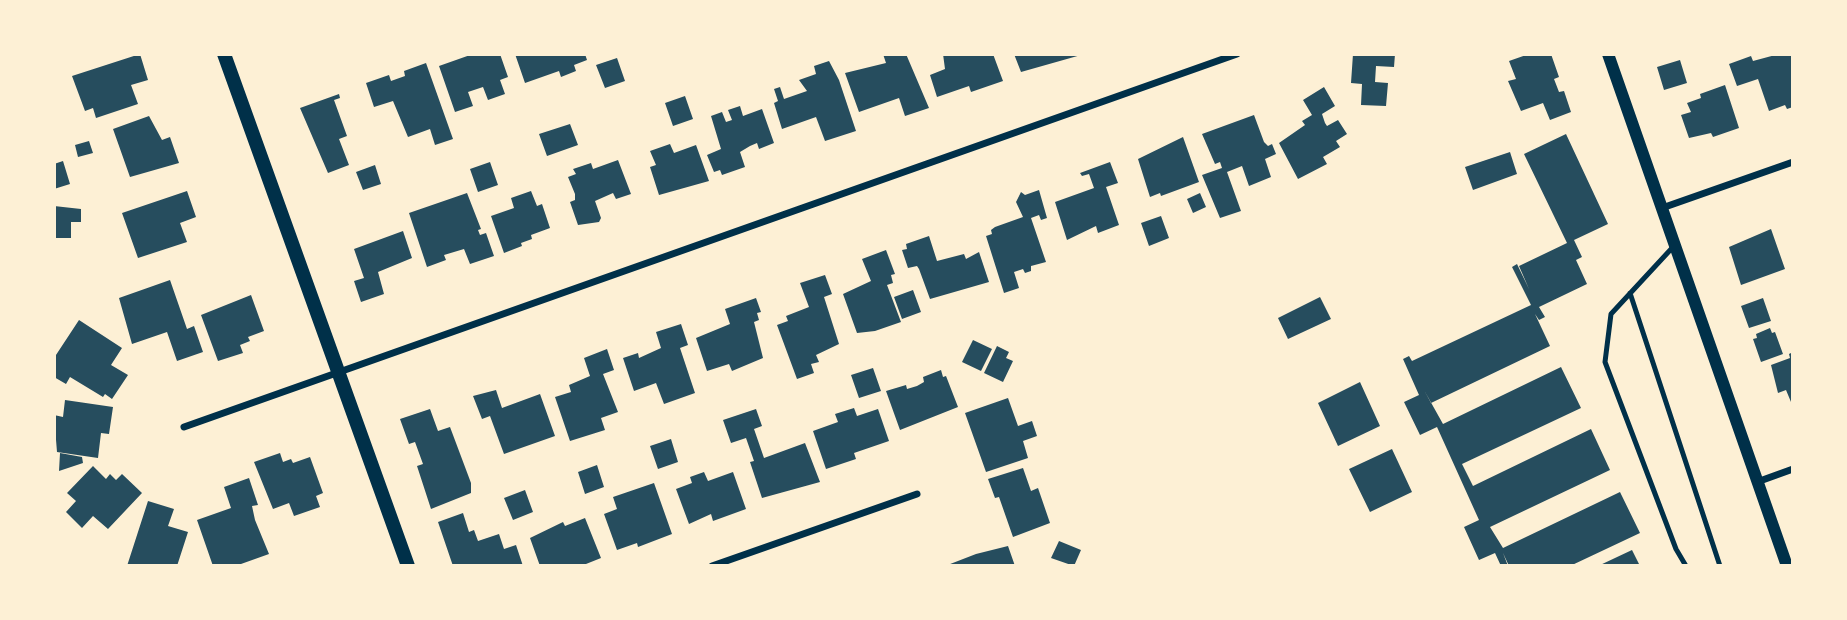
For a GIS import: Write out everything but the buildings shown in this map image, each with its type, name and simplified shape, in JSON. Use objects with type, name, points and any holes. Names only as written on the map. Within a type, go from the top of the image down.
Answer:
[{"type":"main road","points":[[228,55],[408,566]]},
{"type":"street","points":[[184,427],[1237,54]]},
{"type":"street","points":[[1608,54],[1787,566]]},
{"type":"street","points":[[1662,208],[1793,162]]},
{"type":"street","points":[[1756,482],[1793,469]]},
{"type":"street","points":[[712,566],[917,494]]},
{"type":"lane","points":[[1675,245],[1611,314],[1605,362],[1676,549],[1686,566]]},
{"type":"lane","points":[[1630,293],[1720,566]]}]
